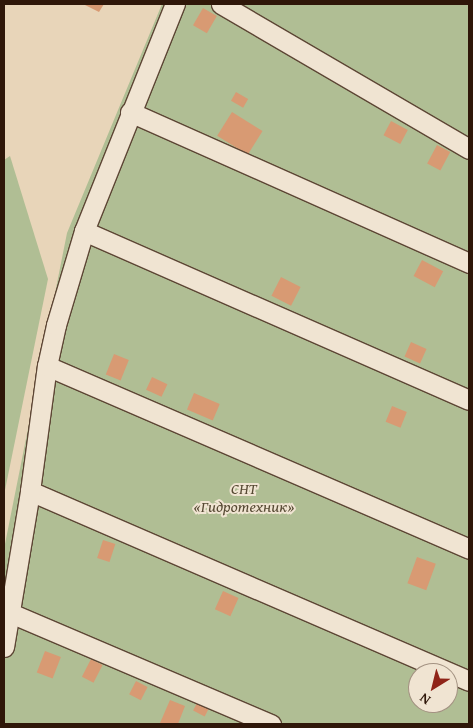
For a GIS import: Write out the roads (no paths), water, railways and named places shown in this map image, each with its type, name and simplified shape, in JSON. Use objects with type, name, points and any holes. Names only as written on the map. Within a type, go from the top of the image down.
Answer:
[{"type":"street","points":[[4,647],[8,612],[30,491],[47,366],[84,231],[130,112],[175,4]]},
{"type":"street","points":[[221,4],[469,149]]},
{"type":"street","points":[[130,112],[469,263]]},
{"type":"street","points":[[84,231],[469,400]]},
{"type":"street","points":[[47,366],[469,549]]},
{"type":"street","points":[[30,491],[469,681]]},
{"type":"street","points":[[8,612],[271,724]]},
{"type":"park label","name":"СНТ «Гидротехник»","points":[[244,497]]}]
